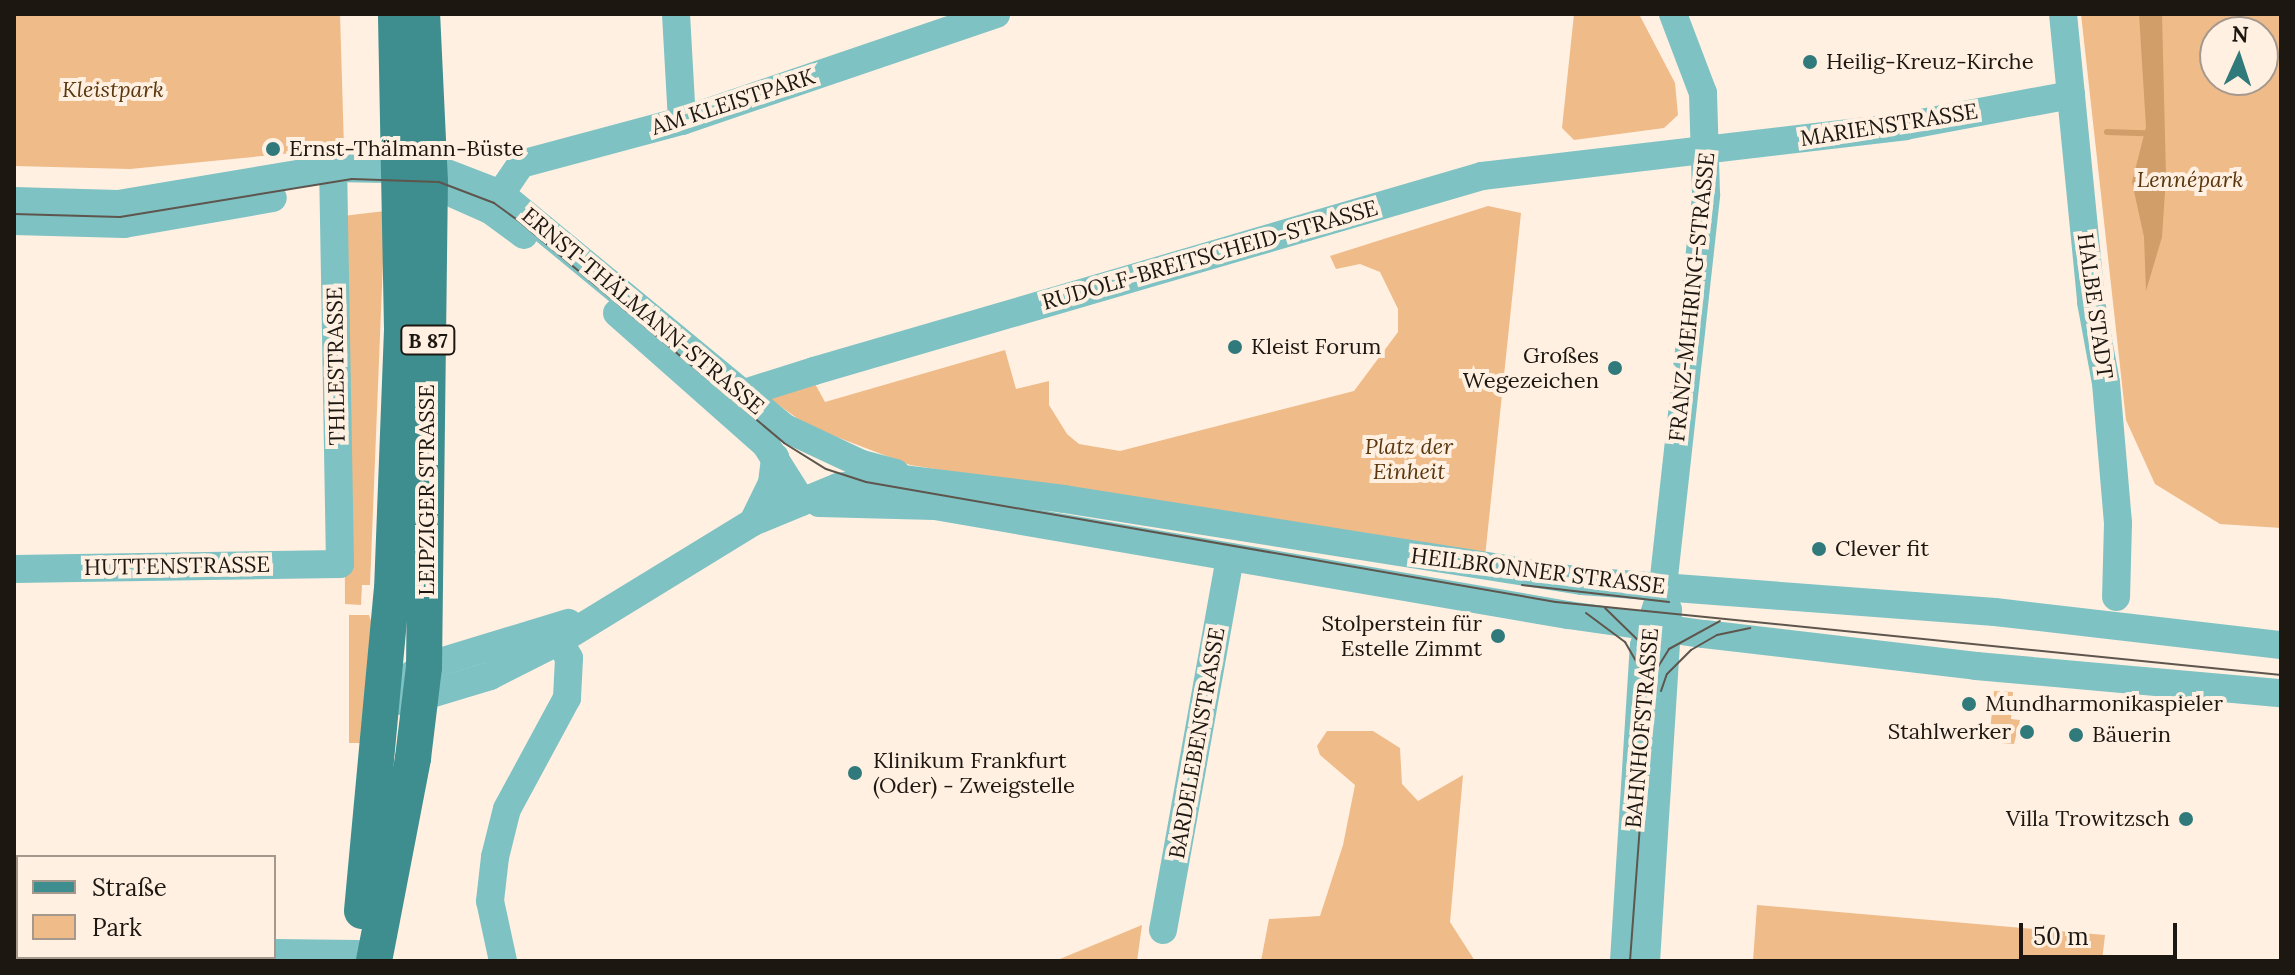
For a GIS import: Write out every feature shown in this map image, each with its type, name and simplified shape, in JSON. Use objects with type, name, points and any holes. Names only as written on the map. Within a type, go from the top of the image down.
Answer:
[{"type":"main road","name":"LEIPZIGER STRASSE","points":[[362,959],[383,703],[402,329],[396,14]]},
{"type":"main road","name":"LEIPZIGER STRASSE","points":[[362,959],[422,684],[430,182],[422,14]]},
{"type":"street","points":[[676,14],[682,121]]},
{"type":"street","name":"AM KLEISTPARK","points":[[495,202],[521,164],[682,121],[996,14]]},
{"type":"street","name":"FRANZ-MEHRING-STRASSE","points":[[1663,586],[1707,150],[1703,93],[1673,14]]},
{"type":"street","name":"HALBE STADT","points":[[2063,14],[2091,302],[2110,430],[2118,523],[2116,597]]},
{"type":"street","name":"MARIENSTRASSE","points":[[1707,150],[1905,126],[2071,95]]},
{"type":"street","name":"RUDOLF-BREITSCHEID-STRASSE","points":[[734,402],[1405,197],[1541,166],[1707,150]]},
{"type":"street","points":[[14,201],[118,204],[343,177]]},
{"type":"street","points":[[14,221],[124,224],[343,177]]},
{"type":"street","name":"ERNST-THÄLMANN-STRASSE","points":[[343,177],[465,188],[495,202],[734,402],[818,446],[862,464],[920,478]]},
{"type":"street","name":"THILESTRASSE","points":[[340,564],[343,177]]},
{"type":"street","name":"ERNST-THÄLMANN-STRASSE","points":[[734,402],[775,457],[802,502]]},
{"type":"street","points":[[802,502],[819,487],[826,469],[818,446]]},
{"type":"street","points":[[753,522],[772,483],[775,457]]},
{"type":"street","name":"HEILBRONNER STRASSE","points":[[383,703],[403,680],[422,684],[490,676],[559,641],[596,615],[753,522],[838,487],[920,478],[1497,570],[1995,612],[2281,645]]},
{"type":"street","name":"HEILBRONNER STRASSE","points":[[802,502],[935,506],[1659,628],[1990,667],[2281,693]]},
{"type":"street","name":"BARDELEBENSTRASSE","points":[[1163,930],[1230,557]]},
{"type":"street","name":"HUTTENSTRASSE","points":[[14,569],[340,564]]},
{"type":"street","name":"BAHNHOFSTRASSE","points":[[1624,961],[1663,586]]},
{"type":"street","name":"HEILBRONNER STRASSE","points":[[422,684],[596,615]]},
{"type":"street","name":"BAHNHOFSTRASSE","points":[[1646,961],[1659,628]]},
{"type":"street","points":[[503,961],[490,901],[495,857],[507,809],[567,698],[569,658],[559,641]]},
{"type":"street","points":[[276,953],[362,959]]},
{"type":"green space","name":"Kleistpark","points":[[14,14],[340,14],[344,148],[130,169],[14,166]]},
{"type":"green space","points":[[1574,14],[1639,14],[1675,83],[1678,115],[1664,128],[1574,140],[1562,128]]},
{"type":"green space","name":"Lennépark","points":[[2081,14],[2281,14],[2281,528],[2220,524],[2155,484],[2126,420]]},
{"type":"green space","name":"Platz der Einheit","points":[[1488,206],[1521,213],[1485,557],[910,465],[808,426],[766,396],[813,380],[825,402],[1005,350],[1016,389],[1049,381],[1049,405],[1067,434],[1079,444],[1120,451],[1354,391],[1398,332],[1398,309],[1380,272],[1360,264],[1336,269],[1330,256]]},
{"type":"green space","points":[[385,211],[370,585],[362,585],[361,605],[345,604],[343,216]]},
{"type":"green space","points":[[349,615],[369,615],[372,624],[367,743],[349,743]]},
{"type":"green space","points":[[1994,691],[2013,692],[2011,719],[2020,720],[2014,744],[1989,742]]},
{"type":"green space","points":[[1327,731],[1373,731],[1400,748],[1402,784],[1418,801],[1463,775],[1450,922],[1475,961],[1261,961],[1269,919],[1320,916],[1343,845],[1355,785],[1320,755],[1317,746]]},
{"type":"green space","points":[[1757,905],[2105,935],[2102,961],[1753,961]]},
{"type":"green space","points":[[1142,925],[1137,961],[1055,961]]},
{"type":"shaded area","points":[[2139,14],[2162,14],[2166,177],[2162,237],[2146,291],[2144,237],[2132,182],[2146,127]]},
{"type":"waterway","points":[[2107,132],[2145,133]]},
{"type":"tram line","points":[[14,214],[120,217],[352,179],[439,182],[494,203],[520,222],[784,443],[826,469],[866,482],[1556,602],[2281,675]]},
{"type":"tram line","points":[[1522,585],[1669,602]]},
{"type":"tram line","points":[[1605,608],[1644,646],[1656,680]]},
{"type":"tram line","points":[[1586,613],[1625,642],[1644,675]]},
{"type":"tram line","points":[[1630,961],[1649,700],[1656,670],[1669,649],[1720,621]]},
{"type":"tram line","points":[[1661,691],[1667,674],[1691,650],[1717,635],[1750,628]]},
{"type":"place","name":"Heilig-Kreuz-Kirche","points":[[1810,62]]},
{"type":"place","name":"Ernst-Thälmann-Büste","points":[[273,149]]},
{"type":"place","name":"Kleist Forum","points":[[1235,347]]},
{"type":"place","name":"Großes Wegezeichen","points":[[1615,368]]},
{"type":"place","name":"Clever fit","points":[[1819,549]]},
{"type":"place","name":"Stolperstein für Estelle Zimmt","points":[[1498,636]]},
{"type":"place","name":"Mundharmonikaspieler","points":[[1969,704]]},
{"type":"place","name":"Stahlwerker","points":[[2027,732]]},
{"type":"place","name":"Bäuerin","points":[[2076,735]]},
{"type":"place","name":"Klinikum Frankfurt (Oder) - Zweigstelle","points":[[855,773]]},
{"type":"place","name":"Villa Trowitzsch","points":[[2186,819]]}]
